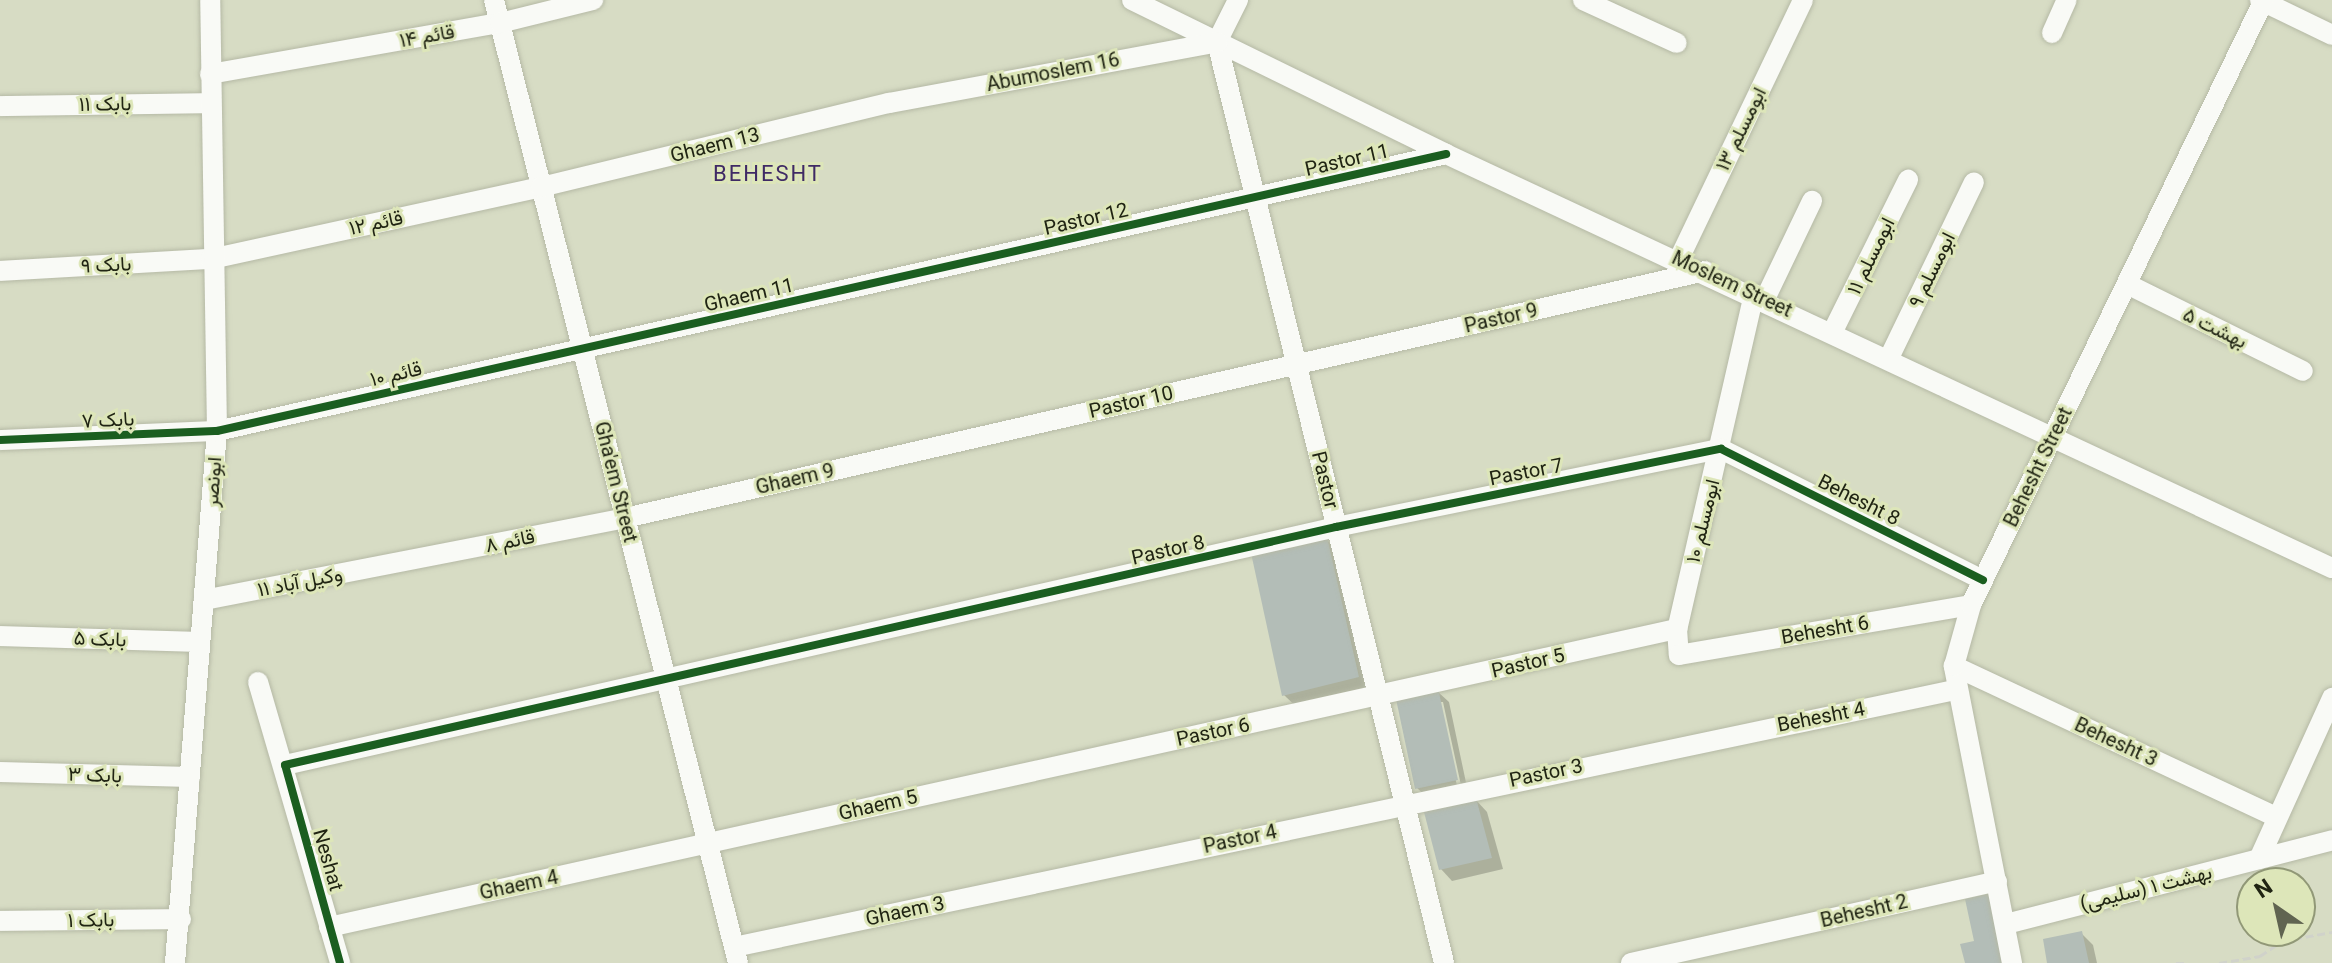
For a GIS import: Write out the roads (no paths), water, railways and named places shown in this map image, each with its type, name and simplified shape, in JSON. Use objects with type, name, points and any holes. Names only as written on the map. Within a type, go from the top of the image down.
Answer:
[{"type":"street","name":"ابونصر","points":[[175,963],[181,919],[199,642],[217,431],[211,259],[210,0]]},
{"type":"street","name":"Gha'em Street","points":[[494,0],[736,955]]},
{"type":"street","name":"قائم ۱۴","points":[[210,74],[500,23],[593,0]]},
{"type":"street","name":"Moslem Street","points":[[1132,0],[1446,154],[1705,271],[2332,568]]},
{"type":"street","points":[[1217,42],[1238,0]]},
{"type":"street","points":[[1583,0],[1677,43]]},
{"type":"street","name":"ابومسلم ۱۳","points":[[1679,259],[1803,0]]},
{"type":"street","points":[[2052,33],[2067,0]]},
{"type":"street","points":[[2263,0],[2332,35]]},
{"type":"street","name":"Behesht Street","points":[[2012,963],[1955,690],[1954,666],[1971,605],[2263,0]]},
{"type":"street","name":"Abumoslem 16","points":[[889,103],[1217,42]]},
{"type":"street","name":"Pastor","points":[[1217,42],[1444,963]]},
{"type":"street","name":"بابک ۱۱","points":[[0,106],[210,103]]},
{"type":"street","name":"Ghaem 13","points":[[541,187],[889,103]]},
{"type":"street","name":"Pastor 11","points":[[1255,197],[1446,154]]},
{"type":"street","name":"ابومسلم ۱۱","points":[[1833,331],[1908,180]]},
{"type":"street","name":"ابومسلم ۹","points":[[1889,358],[1974,182]]},
{"type":"street","name":"قائم ۱۲","points":[[211,259],[541,187]]},
{"type":"street","name":"Pastor 12","points":[[924,272],[1255,197]]},
{"type":"street","name":"ابومسلم ۱۰","points":[[1679,655],[1677,629],[1760,297],[1812,201]]},
{"type":"street","name":"بابک ۹","points":[[0,271],[211,259]]},
{"type":"street","name":"Pastor 9","points":[[1296,364],[1705,271]]},
{"type":"street","name":"Ghaem 11","points":[[582,349],[924,272]]},
{"type":"street","name":"بهشت ۵","points":[[2127,284],[2303,371]]},
{"type":"street","name":"قائم ۱۰","points":[[217,431],[582,349]]},
{"type":"street","name":"Pastor 10","points":[[966,440],[1296,364]]},
{"type":"street","name":"بابک ۷","points":[[0,440],[217,431]]},
{"type":"street","name":"Ghaem 9","points":[[625,518],[966,440]]},
{"type":"street","name":"Pastor 7","points":[[1336,527],[1721,449]]},
{"type":"street","name":"Behesht 8","points":[[1721,449],[1983,580]]},
{"type":"street","name":"قائم ۸","points":[[395,563],[625,518]]},
{"type":"street","name":"Pastor 8","points":[[285,765],[667,683],[1336,527]]},
{"type":"street","name":"وکیل آباد ۱۱","points":[[204,600],[395,563]]},
{"type":"street","name":"Behesht 6","points":[[1679,655],[1971,605]]},
{"type":"street","name":"Pastor 5","points":[[1379,697],[1677,629]]},
{"type":"street","name":"بابک ۵","points":[[0,636],[199,642]]},
{"type":"street","name":"Behesht 3","points":[[1954,666],[2277,817]]},
{"type":"street","name":"Neshat","points":[[258,682],[285,765],[340,963]]},
{"type":"street","name":"Behesht 4","points":[[1687,744],[1955,690]]},
{"type":"street","name":"Pastor 6","points":[[1048,766],[1379,697]]},
{"type":"street","points":[[2259,859],[2332,698]]},
{"type":"street","name":"Pastor 3","points":[[1405,803],[1687,744]]},
{"type":"street","name":"Ghaem 5","points":[[708,844],[1048,766]]},
{"type":"street","name":"بابک ۳","points":[[0,772],[190,777]]},
{"type":"street","name":"Pastor 4","points":[[1075,874],[1405,803]]},
{"type":"street","name":"بهشت ۱ (سلیمی)","points":[[2006,924],[2332,840]]},
{"type":"street","name":"Ghaem 4","points":[[329,927],[708,844]]},
{"type":"street","name":"Ghaem 3","points":[[736,955],[1075,874]]},
{"type":"street","name":"Behesht 2","points":[[1631,963],[1997,881]]},
{"type":"street","name":"بابک ۱","points":[[0,921],[181,919]]},
{"type":"district","name":"BEHESHT","points":[[768,174]]}]
